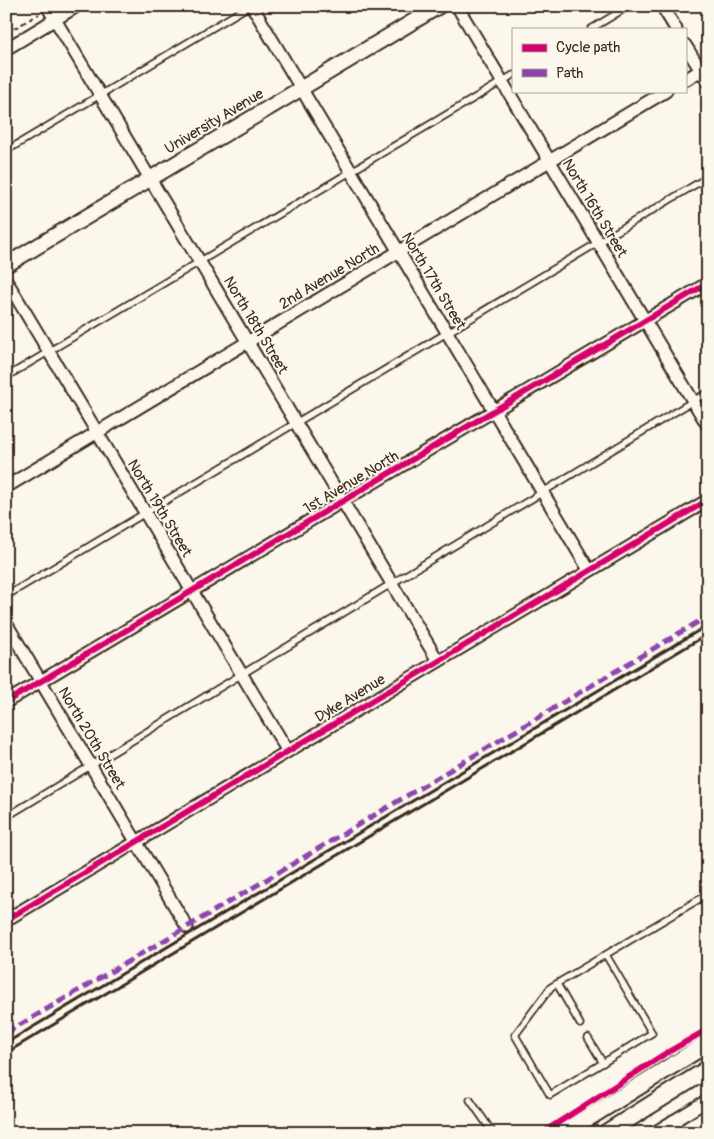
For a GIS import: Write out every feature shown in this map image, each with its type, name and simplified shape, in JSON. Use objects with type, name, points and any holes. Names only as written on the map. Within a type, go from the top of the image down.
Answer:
[{"type":"main road","points":[[564,1133],[708,1043]]},
{"type":"main road","points":[[606,1133],[708,1069]]},
{"type":"street","points":[[6,49],[77,6]]},
{"type":"street","name":"North 17th Street","points":[[250,6],[590,570]]},
{"type":"street","name":"University Avenue","points":[[6,264],[439,6]]},
{"type":"street","name":"North 16th Street","points":[[457,6],[708,426]]},
{"type":"street","points":[[662,6],[675,28]]},
{"type":"street","name":"North 18th Street","points":[[47,7],[438,661]]},
{"type":"street","points":[[686,46],[704,68],[708,82]]},
{"type":"street","points":[[686,79],[704,68]]},
{"type":"street","name":"2nd Avenue North","points":[[6,487],[664,92]]},
{"type":"street","name":"North 19th Street","points":[[6,280],[288,750]]},
{"type":"street","name":"1st Avenue North","points":[[6,702],[708,283]]},
{"type":"street","name":"Dyke Avenue","points":[[6,920],[708,500]]},
{"type":"street","name":"North 20th Street","points":[[6,623],[188,927]]},
{"type":"street","points":[[654,1133],[708,1100]]},
{"type":"street","points":[[673,1121],[681,1133]]},
{"type":"lane","points":[[6,151],[250,6]]},
{"type":"lane","points":[[593,28],[629,6]]},
{"type":"lane","points":[[6,377],[512,76]]},
{"type":"lane","points":[[6,596],[145,511],[708,176]]},
{"type":"lane","points":[[6,817],[708,392]]},
{"type":"lane","points":[[606,955],[652,1033],[550,1094],[515,1035],[551,987],[708,894]]},
{"type":"lane","points":[[556,984],[580,1024]]},
{"type":"lane","points":[[588,1038],[603,1062]]},
{"type":"lane","points":[[470,1100],[492,1133]]},
{"type":"path","points":[[6,33],[47,7]]},
{"type":"railway","points":[[6,1043],[708,625]]},
{"type":"railway","points":[[6,1053],[708,634]]},
{"type":"marked path","points":[[6,1033],[708,616]]},
{"type":"cycle path","points":[[6,702],[708,283]]},
{"type":"cycle path","points":[[6,920],[708,500]]},
{"type":"cycle path","points":[[542,1133],[663,1055],[708,1029]]}]
